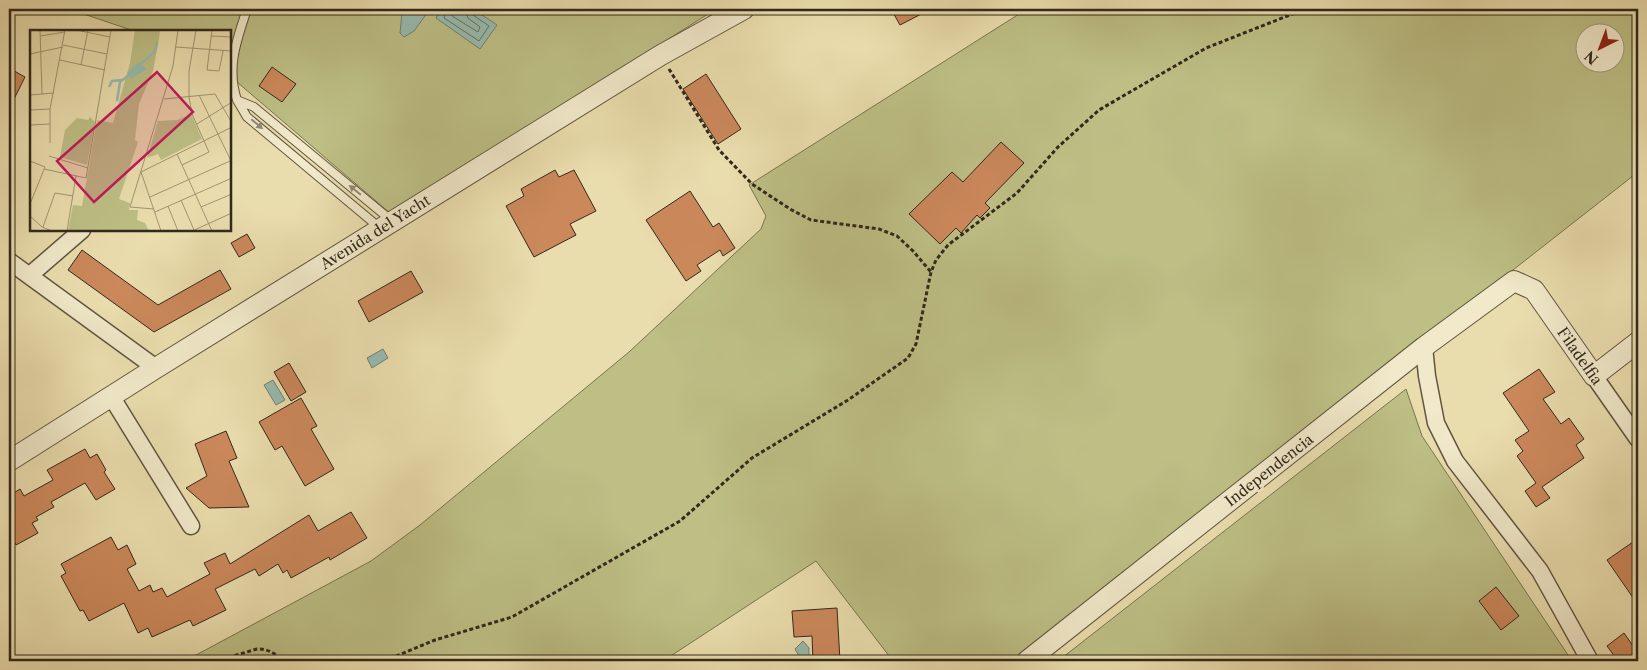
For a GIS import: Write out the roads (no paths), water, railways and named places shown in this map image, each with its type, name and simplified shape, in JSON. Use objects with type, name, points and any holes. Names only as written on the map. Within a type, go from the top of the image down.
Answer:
[{"type":"street","name":"Avenida del Yacht","points":[[9,461],[661,55],[744,9]]},
{"type":"street","points":[[30,275],[81,231]]},
{"type":"street","points":[[9,261],[156,368]]},
{"type":"street","name":"Independencia","points":[[1027,661],[1424,347],[1514,281]]},
{"type":"street","name":"Filadelfia","points":[[1514,281],[1534,290],[1638,439]]},
{"type":"street","points":[[1594,376],[1638,342]]},
{"type":"street","points":[[1424,347],[1427,376],[1436,423],[1455,461],[1540,571],[1590,661]]},
{"type":"street","points":[[111,396],[191,526]]},
{"type":"lane","points":[[247,9],[232,56],[234,96],[247,117],[296,158],[386,225]]},
{"type":"lane","points":[[234,96],[254,107],[305,149],[386,225]]},
{"type":"lane","points":[[296,158],[305,149]]},
{"type":"water","points":[[401,9],[430,9],[414,31],[404,37],[400,33]]},
{"type":"water","points":[[442,9],[473,9],[497,25],[480,49],[436,18]]},
{"type":"water","points":[[383,349],[388,358],[372,368],[367,358]]},
{"type":"water","points":[[273,380],[285,400],[276,405],[264,385]]},
{"type":"water","points":[[803,641],[809,648],[809,661],[802,661],[795,649]]}]
